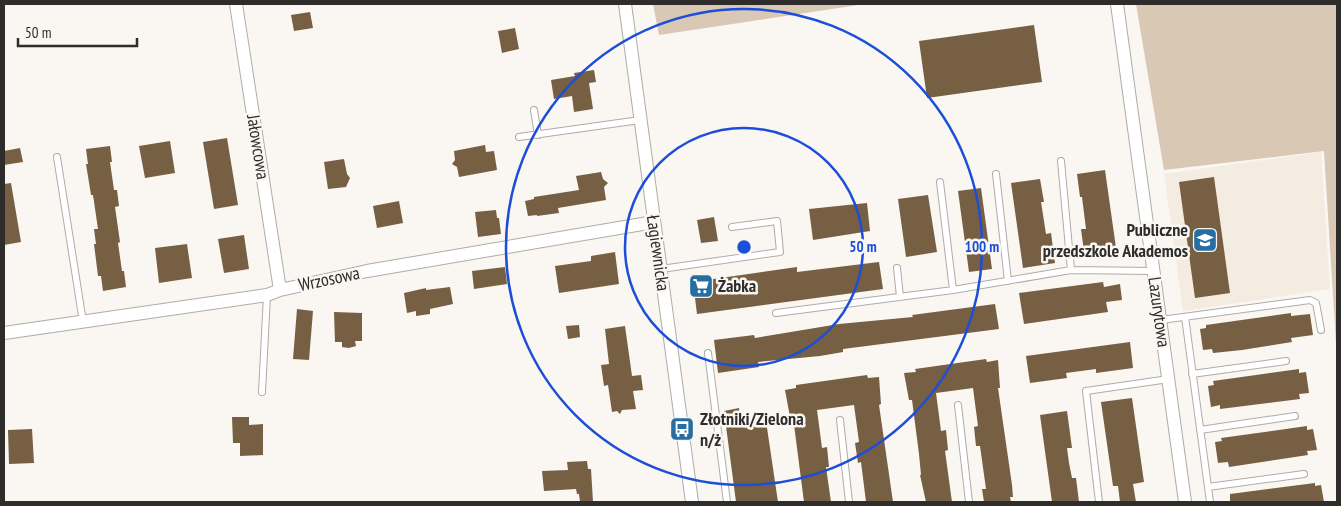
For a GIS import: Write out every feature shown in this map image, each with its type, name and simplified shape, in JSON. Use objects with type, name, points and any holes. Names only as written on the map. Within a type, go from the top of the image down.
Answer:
[{"type":"street","name":"Jałowcowa","points":[[236,4],[280,290]]},
{"type":"street","name":"Łagiewnicka","points":[[624,4],[692,502]]},
{"type":"street","name":"Lazurytowa","points":[[1117,4],[1185,502]]},
{"type":"street","name":"Wrzosowa","points":[[4,333],[267,295],[280,290],[367,271],[654,222]]},
{"type":"lane","points":[[534,110],[538,135]]},
{"type":"lane","points":[[519,137],[640,120]]},
{"type":"lane","points":[[57,156],[83,322]]},
{"type":"lane","points":[[1061,161],[1071,270]]},
{"type":"lane","points":[[996,174],[1008,281]]},
{"type":"lane","points":[[940,182],[952,290]]},
{"type":"lane","points":[[660,269],[780,252],[777,221],[732,227]]},
{"type":"lane","points":[[897,268],[900,296]]},
{"type":"lane","points":[[776,313],[952,290],[1071,270],[1153,270]]},
{"type":"lane","points":[[262,392],[267,295]]},
{"type":"lane","points":[[1160,320],[1310,300],[1316,303],[1321,330]]},
{"type":"lane","points":[[1185,317],[1210,502]]},
{"type":"lane","points":[[708,352],[726,502]]},
{"type":"lane","points":[[1192,374],[1286,361]]},
{"type":"lane","points":[[1099,502],[1086,391],[1169,379]]},
{"type":"lane","points":[[958,405],[969,502]]},
{"type":"lane","points":[[1200,430],[1295,416]]},
{"type":"lane","points":[[840,420],[849,502]]},
{"type":"lane","points":[[1208,487],[1304,474]]},
{"type":"shaded area","points":[[653,4],[865,4],[659,35]]},
{"type":"shaded area","points":[[1136,4],[1337,4],[1337,360],[1324,151],[1164,170]]},
{"type":"shaded area","points":[[1321,152],[1330,289],[1183,311],[1164,174]]},
{"type":"building","points":[[310,12],[313,28],[294,31],[291,15]]},
{"type":"building","points":[[1034,25],[1042,82],[927,98],[919,41]]},
{"type":"building","points":[[515,28],[519,49],[502,53],[498,31]]},
{"type":"building","points":[[594,70],[596,82],[589,83],[593,109],[574,112],[572,96],[554,99],[551,80],[575,76],[574,73]]},
{"type":"building","points":[[227,138],[238,205],[214,209],[203,142]]},
{"type":"building","points":[[170,141],[175,173],[145,178],[139,146]]},
{"type":"building","points":[[485,145],[486,152],[494,151],[497,170],[459,177],[457,167],[452,164],[455,160],[454,151]]},
{"type":"building","points":[[110,146],[114,190],[117,190],[119,206],[115,207],[120,242],[118,243],[126,287],[103,291],[101,276],[98,276],[94,244],[96,244],[94,229],[98,229],[86,164],[88,164],[86,149]]},
{"type":"building","points":[[20,148],[23,162],[4,165],[4,151]]},
{"type":"building","points":[[344,159],[347,174],[350,178],[346,187],[328,189],[324,162]]},
{"type":"building","points":[[1105,170],[1117,255],[1085,259],[1081,229],[1086,229],[1077,174]]},
{"type":"building","points":[[601,172],[603,179],[608,183],[604,187],[606,200],[558,208],[559,213],[528,216],[525,201],[534,199],[534,197],[579,190],[576,176]]},
{"type":"building","name":"Publiczne przedszkole Akademos","points":[[1214,177],[1230,293],[1195,298],[1179,182]]},
{"type":"building","points":[[1040,179],[1044,202],[1041,202],[1046,234],[1051,233],[1055,263],[1023,268],[1011,183]]},
{"type":"building","points":[[11,183],[21,242],[4,245],[4,184]]},
{"type":"building","points":[[981,188],[992,269],[969,272],[958,191]]},
{"type":"building","points":[[928,195],[937,252],[906,257],[898,199]]},
{"type":"building","points":[[399,201],[403,223],[377,228],[373,206]]},
{"type":"building","points":[[867,203],[870,231],[813,240],[809,209]]},
{"type":"building","points":[[496,210],[501,234],[478,237],[475,212]]},
{"type":"building","points":[[714,217],[718,241],[701,243],[697,220]]},
{"type":"building","points":[[244,235],[249,269],[224,273],[218,239]]},
{"type":"building","points":[[187,244],[192,278],[159,283],[155,248]]},
{"type":"building","points":[[615,252],[619,284],[559,293],[555,266],[591,261],[591,256]]},
{"type":"building","points":[[879,262],[883,289],[697,314],[693,282],[797,267],[797,272]]},
{"type":"building","points":[[505,267],[507,284],[474,289],[472,271]]},
{"type":"building","points":[[1103,282],[1104,287],[1120,284],[1122,300],[1106,302],[1108,312],[1024,324],[1019,293]]},
{"type":"building","points":[[450,287],[453,304],[430,309],[430,314],[416,316],[416,311],[407,313],[404,293],[426,288],[426,290]]},
{"type":"building","points":[[995,304],[999,329],[843,349],[843,352],[820,356],[758,362],[759,367],[718,373],[714,340],[754,335],[755,338],[839,324],[913,317],[912,315]]},
{"type":"building","points":[[297,309],[313,311],[309,360],[293,359]]},
{"type":"building","points":[[334,312],[362,313],[362,341],[355,341],[356,346],[342,347],[342,342],[335,342]]},
{"type":"building","points":[[1291,313],[1291,316],[1310,314],[1313,335],[1291,338],[1292,342],[1242,350],[1213,353],[1212,349],[1203,350],[1200,329],[1206,328],[1206,325]]},
{"type":"building","points":[[579,325],[580,337],[568,339],[566,326]]},
{"type":"building","points":[[625,326],[632,376],[641,375],[643,390],[633,391],[636,409],[622,410],[620,414],[617,411],[612,412],[608,385],[604,386],[601,365],[609,364],[605,329]]},
{"type":"building","points":[[1130,342],[1133,368],[1096,373],[1096,369],[1066,373],[1067,378],[1030,383],[1026,356]]},
{"type":"building","points":[[986,359],[987,362],[998,360],[1000,388],[998,388],[1012,485],[1013,497],[1010,497],[1011,502],[984,502],[982,489],[986,489],[980,446],[976,446],[974,427],[978,426],[973,388],[936,393],[941,431],[946,430],[948,450],[945,451],[952,502],[926,502],[920,475],[912,400],[909,400],[904,373],[916,372],[915,369]]},
{"type":"building","points":[[1299,369],[1299,373],[1306,372],[1309,393],[1299,394],[1300,399],[1220,409],[1220,405],[1211,407],[1208,386],[1214,385],[1213,381]]},
{"type":"building","points":[[867,375],[868,378],[879,377],[881,404],[879,405],[893,502],[866,502],[861,462],[858,463],[855,443],[859,442],[854,405],[817,410],[822,448],[827,447],[829,467],[826,467],[831,502],[804,502],[793,417],[790,417],[785,390],[796,388],[796,385]]},
{"type":"building","points":[[1132,398],[1144,482],[1133,484],[1136,502],[1120,502],[1118,486],[1113,486],[1101,402]]},
{"type":"building","points":[[739,408],[741,425],[766,421],[778,502],[736,502],[724,411]]},
{"type":"building","points":[[1067,411],[1072,448],[1067,448],[1072,478],[1076,478],[1079,502],[1052,502],[1040,415]]},
{"type":"building","points":[[232,417],[249,417],[249,425],[263,424],[263,455],[240,456],[240,443],[233,443]]},
{"type":"building","points":[[1307,426],[1307,430],[1313,429],[1317,450],[1307,451],[1308,455],[1229,467],[1228,462],[1218,463],[1215,442],[1222,441],[1221,438]]},
{"type":"building","points":[[32,429],[34,463],[9,464],[8,430]]},
{"type":"building","points":[[587,461],[588,469],[591,469],[593,502],[580,502],[576,489],[544,491],[542,471],[568,470],[567,462]]},
{"type":"building","points":[[1315,483],[1315,486],[1321,485],[1324,502],[1230,502],[1230,494]]},
{"type":"place","name":"Publiczne przedszkole Akademos","points":[[1205,240]]},
{"type":"place","name":"Żabka","points":[[701,286]]},
{"type":"place","name":"Złotniki/Zielona n/ż","points":[[682,429]]}]
